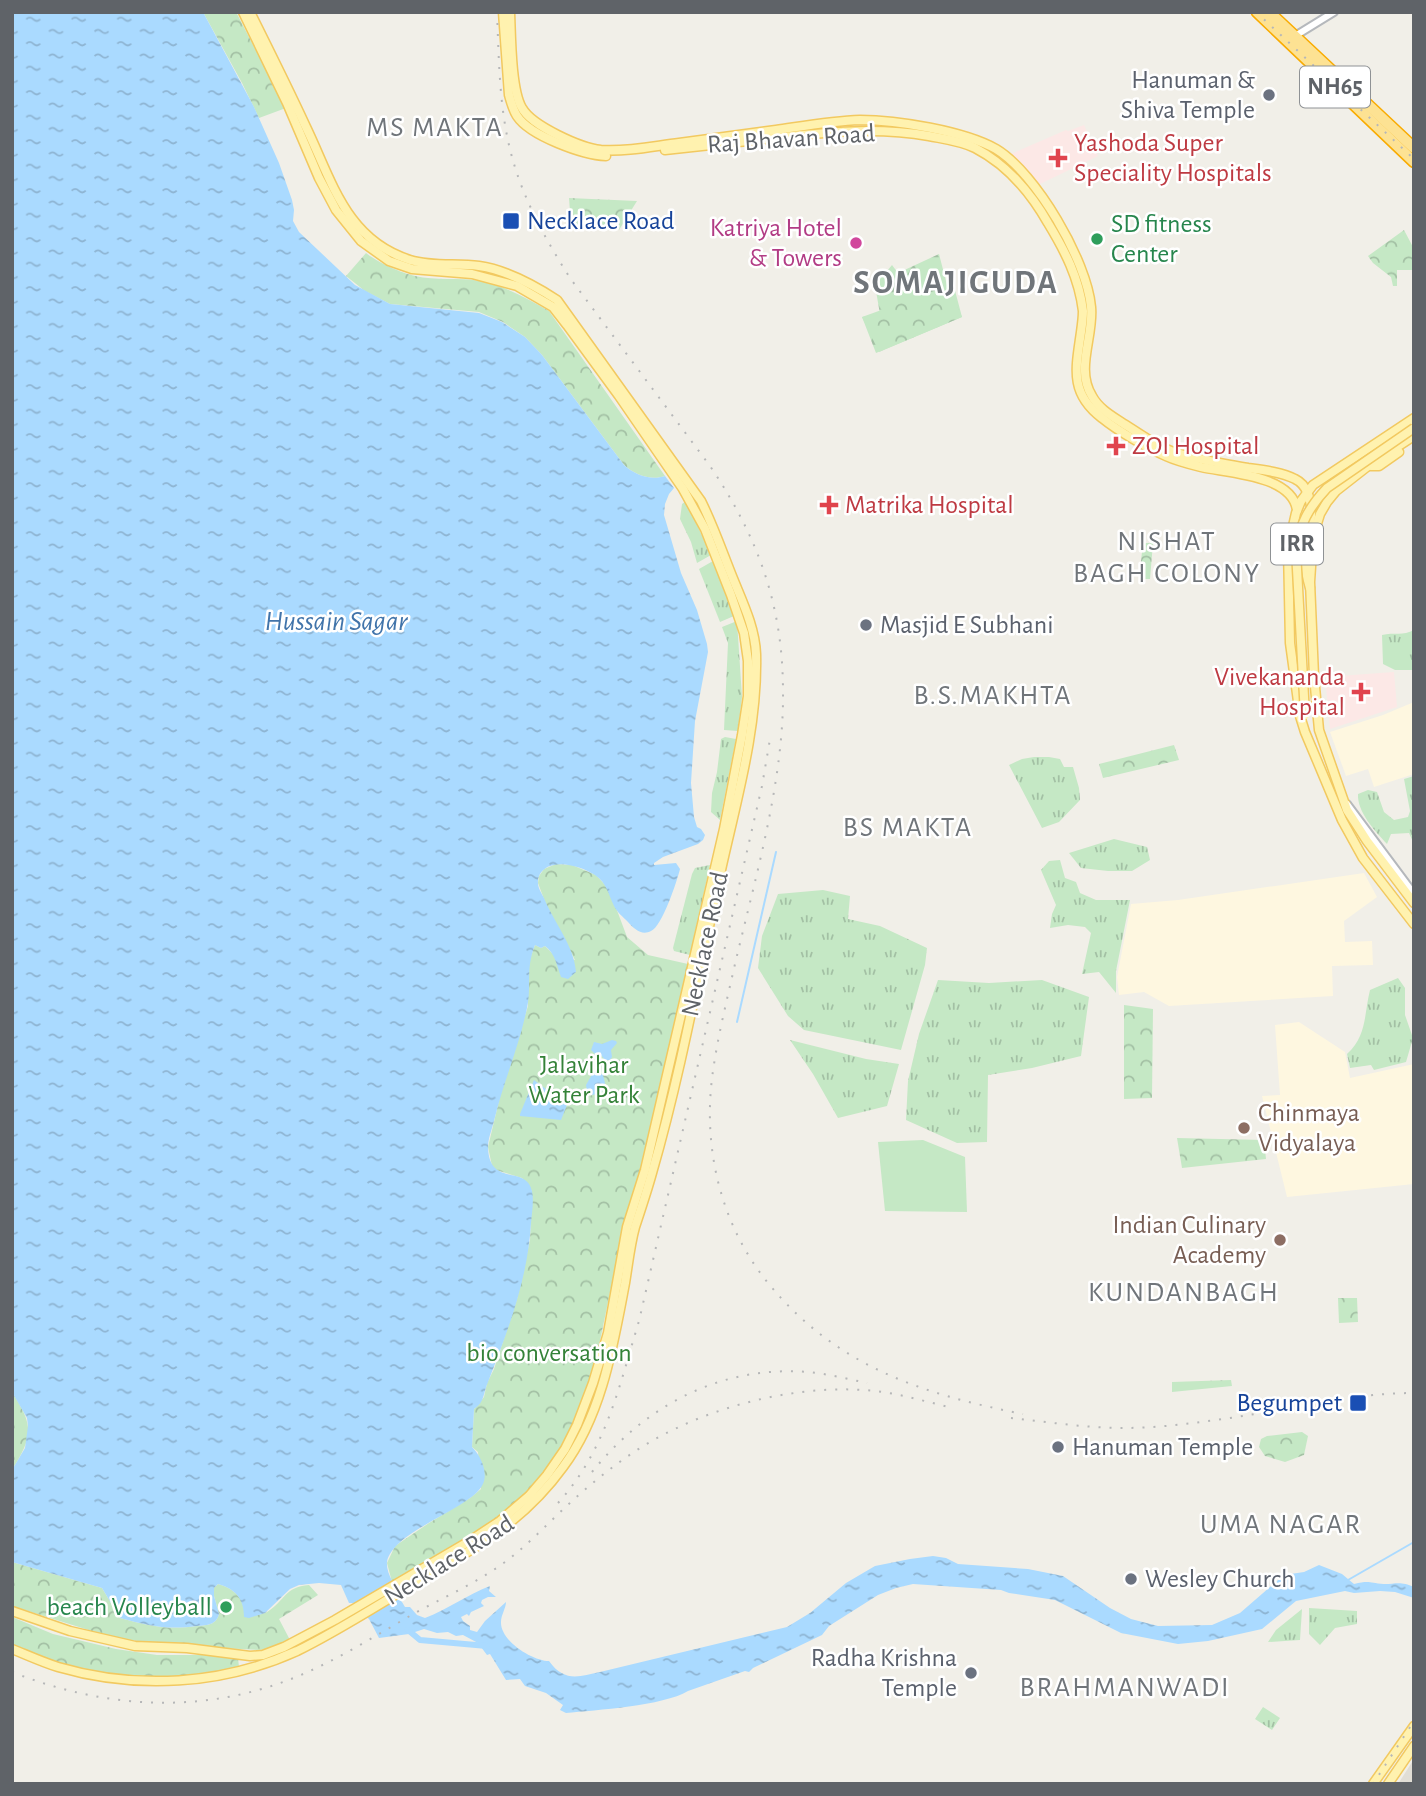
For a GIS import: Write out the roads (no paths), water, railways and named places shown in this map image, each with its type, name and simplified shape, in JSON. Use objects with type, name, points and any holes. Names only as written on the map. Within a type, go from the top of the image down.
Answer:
[{"type":"highway","name":"NH65","points":[[1257,12],[1414,162]]},
{"type":"highway","name":"NH65","points":[[1269,12],[1414,148]]},
{"type":"main road","name":"Necklace Road","points":[[243,12],[287,103],[319,178],[336,210],[361,241],[389,261],[412,269],[472,274],[517,286],[553,307],[571,325]]},
{"type":"main road","name":"Necklace Road","points":[[12,1649],[58,1667],[117,1679],[148,1682],[198,1679],[253,1668],[298,1650],[336,1624],[410,1582],[514,1514],[547,1475],[577,1425],[608,1333],[627,1227],[671,1079],[727,829],[748,696],[748,661],[744,634],[727,583],[686,487],[619,396],[557,300],[542,290],[502,272],[479,266],[416,261],[394,254],[367,236],[349,216],[329,182],[308,130],[250,12]]},
{"type":"main road","name":"Raj Bhavan Road","points":[[503,12],[509,95],[517,116],[553,141],[594,156],[629,155],[823,132],[872,131],[941,138],[982,152],[1007,170],[1037,205],[1073,269],[1079,285],[1083,314],[1077,385],[1088,405],[1103,419],[1164,456],[1201,467],[1247,475],[1287,491],[1295,501],[1297,510]]},
{"type":"main road","name":"Raj Bhavan Road","points":[[510,12],[519,105],[532,119],[558,136],[593,149],[626,150],[820,123],[863,120],[940,130],[995,148],[1010,159],[1039,189],[1082,270],[1091,308],[1084,376],[1096,403],[1115,419],[1169,450],[1214,462],[1279,474],[1299,481]]},
{"type":"main road","name":"IRR","points":[[1414,418],[1313,485],[1297,510],[1288,548],[1290,643],[1300,716],[1305,732],[1342,820],[1363,858],[1414,924]]},
{"type":"main road","name":"IRR","points":[[1312,747],[1306,715],[1297,567],[1297,544],[1301,526],[1315,500],[1327,488],[1414,428]]},
{"type":"main road","name":"IRR","points":[[1414,436],[1336,491],[1320,514],[1312,552],[1310,588],[1319,730],[1347,810],[1414,903]]},
{"type":"main road","name":"IRR","points":[[1368,466],[1379,466],[1414,442]]},
{"type":"main road","points":[[1307,492],[1299,481],[1328,474]]},
{"type":"main road","name":"IRR","points":[[1307,492],[1311,511],[1305,567],[1310,588]]},
{"type":"main road","name":"Necklace Road","points":[[12,1611],[70,1631],[135,1646],[187,1648],[250,1656],[263,1655],[336,1624]]},
{"type":"main road","points":[[250,1656],[253,1668]]},
{"type":"main road","points":[[1373,1784],[1414,1726]]},
{"type":"main road","points":[[1388,1784],[1414,1746]]},
{"type":"street","points":[[1295,36],[1334,12]]},
{"type":"street","name":"IRR","points":[[1346,802],[1414,894]]},
{"type":"water","name":"Hussain Sagar","points":[[12,12],[203,12],[254,107],[279,163],[292,200],[293,221],[299,232],[355,285],[390,304],[479,313],[502,322],[525,337],[542,355],[624,465],[643,476],[665,476],[674,488],[665,504],[664,515],[681,573],[697,610],[708,652],[695,721],[691,783],[694,817],[697,827],[705,835],[698,844],[654,863],[676,863],[680,869],[660,921],[648,932],[636,929],[620,914],[607,889],[591,872],[559,864],[548,867],[539,877],[539,889],[568,943],[576,972],[568,979],[561,977],[551,952],[545,946],[541,948],[535,945],[530,962],[524,1022],[488,1147],[494,1167],[501,1172],[523,1178],[532,1191],[526,1264],[503,1343],[482,1400],[474,1409],[472,1447],[484,1468],[483,1485],[470,1498],[413,1532],[392,1551],[387,1562],[388,1571],[402,1595],[399,1597],[405,1607],[410,1607],[417,1615],[425,1618],[490,1586],[489,1591],[496,1597],[482,1600],[484,1606],[471,1612],[469,1616],[467,1614],[461,1617],[470,1626],[470,1630],[477,1632],[506,1602],[502,1629],[512,1643],[535,1658],[549,1661],[566,1675],[578,1676],[787,1627],[810,1613],[846,1583],[875,1566],[933,1556],[958,1564],[1028,1569],[1063,1576],[1110,1608],[1131,1619],[1158,1626],[1212,1625],[1240,1613],[1284,1575],[1304,1572],[1319,1565],[1342,1574],[1354,1584],[1367,1582],[1409,1585],[1414,1587],[1414,1598],[1395,1592],[1345,1591],[1296,1601],[1262,1629],[1208,1641],[1178,1644],[1121,1633],[1055,1600],[1001,1590],[913,1584],[878,1595],[829,1626],[822,1635],[749,1672],[745,1671],[663,1700],[566,1713],[560,1710],[563,1705],[546,1693],[525,1686],[520,1679],[506,1680],[490,1654],[487,1655],[478,1643],[463,1635],[424,1629],[379,1638],[369,1619],[358,1610],[355,1603],[349,1603],[341,1585],[299,1585],[290,1589],[265,1613],[249,1618],[244,1617],[237,1595],[218,1584],[214,1588],[214,1596],[219,1614],[214,1622],[201,1626],[167,1627],[120,1618],[102,1588],[12,1562],[12,1470],[25,1448],[28,1426],[27,1418],[12,1392]]},
{"type":"water","points":[[612,1040],[617,1043],[611,1050],[610,1060],[605,1060],[591,1050],[594,1042],[602,1044]]},
{"type":"water","points":[[594,1071],[603,1075],[605,1083],[601,1093],[592,1095],[587,1091],[586,1085]]},
{"type":"water","points":[[534,1080],[567,1105],[561,1120],[520,1116]]},
{"type":"waterway","points":[[737,1022],[776,852]]},
{"type":"waterway","points":[[1348,1580],[1414,1542]]},
{"type":"waterway","points":[[408,1630],[420,1640],[487,1646]]},
{"type":"railway","points":[[497,12],[504,121],[512,157],[529,205],[570,278],[710,466],[727,493],[754,546],[773,601],[782,660],[779,760],[767,829],[720,1031],[710,1099],[713,1155],[727,1210],[751,1260],[768,1283],[794,1312],[822,1336],[852,1356],[915,1386],[1023,1414]]},
{"type":"railway","points":[[1256,12],[1414,159]]},
{"type":"railway","points":[[558,1503],[574,1483],[599,1440],[617,1394],[639,1321],[762,786],[770,739]]},
{"type":"railway","points":[[1414,1349],[1414,1371]]},
{"type":"railway","points":[[592,1472],[613,1448],[661,1409],[716,1383],[746,1375],[777,1372],[809,1372],[867,1383]]},
{"type":"railway","points":[[12,1672],[46,1684],[116,1700],[186,1702],[256,1691],[321,1666],[485,1576],[517,1552],[583,1491],[622,1460],[664,1434],[701,1417],[775,1396],[851,1389],[885,1392],[953,1408]]},
{"type":"railway","points":[[1011,1418],[1095,1427],[1155,1427],[1234,1418],[1362,1396],[1414,1393]]},
{"type":"railway","points":[[1373,1784],[1414,1721]]},
{"type":"place","name":"Hanuman & Shiva Temple","points":[[1269,95]]},
{"type":"place","name":"Yashoda Super Speciality Hospitals","points":[[1058,158]]},
{"type":"place","name":"Necklace Road","points":[[511,221]]},
{"type":"place","name":"SD fitness Center","points":[[1097,239]]},
{"type":"place","name":"Katriya Hotel & Towers","points":[[856,243]]},
{"type":"place","name":"ZOI Hospital","points":[[1116,446]]},
{"type":"place","name":"Matrika Hospital","points":[[829,505]]},
{"type":"place","name":"Masjid E Subhani","points":[[866,625]]},
{"type":"place","name":"Vivekananda Hospital","points":[[1361,692]]},
{"type":"place","name":"Chinmaya Vidyalaya","points":[[1244,1128]]},
{"type":"place","name":"Indian Culinary Academy","points":[[1280,1240]]},
{"type":"place","name":"Begumpet","points":[[1358,1403]]},
{"type":"place","name":"Hanuman Temple","points":[[1058,1447]]},
{"type":"place","name":"Wesley Church","points":[[1131,1579]]},
{"type":"place","name":"beach Volleyball","points":[[226,1607]]},
{"type":"place","name":"Radha Krishna Temple","points":[[971,1673]]},
{"type":"district","name":"MS MAKTA","points":[[435,128]]},
{"type":"district","name":"SOMAJIGUDA","points":[[956,283]]},
{"type":"district","name":"NISHAT BAGH COLONY","points":[[1167,558]]},
{"type":"district","name":"B.S.MAKHTA","points":[[993,696]]},
{"type":"district","name":"BS MAKTA","points":[[908,828]]},
{"type":"district","name":"KUNDANBAGH","points":[[1184,1293]]},
{"type":"district","name":"UMA NAGAR","points":[[1281,1525]]},
{"type":"district","name":"BRAHMANWADI","points":[[1125,1688]]},
{"type":"park label","name":"Jalavihar Water Park","points":[[584,1080]]},
{"type":"park label","name":"bio conversation","points":[[549,1353]]}]
